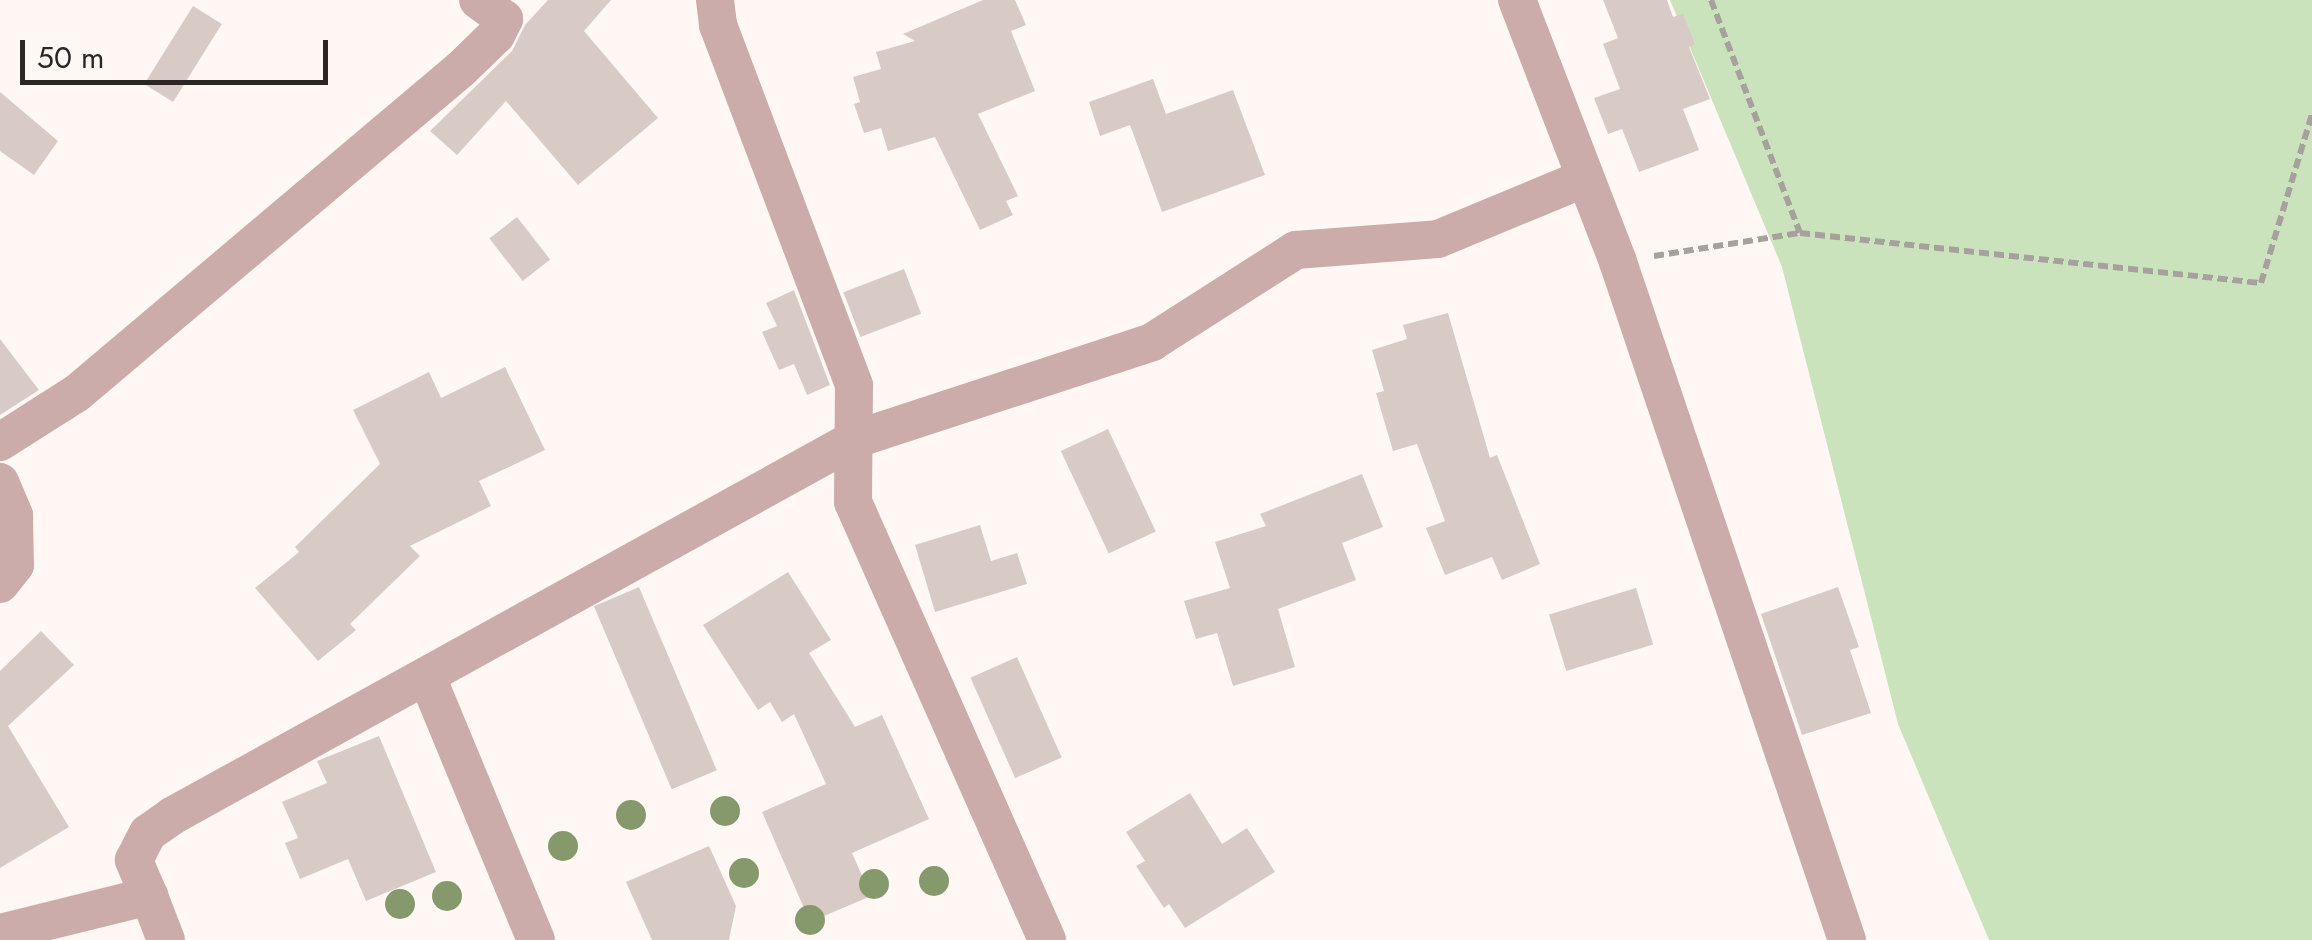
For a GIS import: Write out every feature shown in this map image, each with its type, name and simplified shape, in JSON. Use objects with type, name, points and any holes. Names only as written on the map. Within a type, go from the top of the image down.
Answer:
[{"type":"street","points":[[716,0],[718,24],[854,385],[853,502],[1047,940]]},
{"type":"street","points":[[1518,0],[1618,262],[1847,940]]},
{"type":"street","points":[[0,442],[77,393],[461,69],[496,36],[502,6]]},
{"type":"street","points":[[166,940],[134,860],[148,833],[852,440],[1152,342],[1296,250],[1438,239],[1585,178]]},
{"type":"street","points":[[0,482],[14,516],[14,565],[0,584]]},
{"type":"street","points":[[427,677],[536,940]]},
{"type":"street","points":[[0,933],[150,896]]},
{"type":"path","points":[[1711,0],[1800,233]]},
{"type":"path","points":[[1618,262],[1800,233],[2261,283],[2312,114]]},
{"type":"green space","points":[[1670,0],[2312,0],[2312,940],[1989,940],[1898,724],[1782,267]]},
{"type":"building","points":[[548,0],[611,0],[584,31],[658,118],[578,185],[506,101],[457,155],[430,131],[512,51],[525,25]]},
{"type":"building","points":[[983,0],[1015,0],[1026,25],[1011,31],[1035,91],[978,114],[1018,196],[1006,201],[1013,215],[980,230],[935,137],[888,151],[881,128],[864,133],[854,104],[860,102],[853,77],[881,69],[876,52],[915,41],[903,34]]},
{"type":"building","points":[[1603,0],[1667,0],[1673,17],[1683,14],[1695,44],[1689,47],[1710,99],[1683,109],[1699,150],[1639,172],[1622,129],[1608,134],[1594,98],[1620,89],[1603,44],[1618,38]]},
{"type":"building","points":[[193,6],[222,24],[173,102],[144,84]]},
{"type":"building","points":[[1153,79],[1166,114],[1233,90],[1265,175],[1162,212],[1130,125],[1100,136],[1089,102]]},
{"type":"building","points":[[0,92],[58,141],[34,175],[0,151]]},
{"type":"building","points":[[517,217],[550,260],[523,281],[489,239]]},
{"type":"building","points":[[904,269],[921,314],[861,337],[843,292]]},
{"type":"building","points":[[794,290],[830,385],[807,395],[794,364],[779,370],[762,332],[777,326],[766,303]]},
{"type":"building","points":[[1448,313],[1490,458],[1497,455],[1540,564],[1502,580],[1492,557],[1445,575],[1426,528],[1445,521],[1417,444],[1393,451],[1376,393],[1384,391],[1372,350],[1407,339],[1403,325]]},
{"type":"building","points":[[0,339],[39,390],[0,415]]},
{"type":"building","points":[[505,367],[545,450],[479,481],[491,506],[410,546],[420,556],[350,624],[356,630],[318,661],[255,588],[299,552],[295,547],[380,464],[353,410],[429,372],[441,398]]},
{"type":"building","points":[[1108,429],[1156,531],[1109,553],[1061,451]]},
{"type":"building","points":[[1362,474],[1383,527],[1342,543],[1356,580],[1278,609],[1295,667],[1233,686],[1217,633],[1196,639],[1184,601],[1230,588],[1215,542],[1266,526],[1260,514]]},
{"type":"building","points":[[980,525],[991,561],[1017,553],[1027,584],[935,612],[915,545]]},
{"type":"building","points":[[788,572],[831,640],[809,653],[855,727],[882,715],[929,819],[852,853],[871,896],[810,922],[762,812],[826,784],[794,714],[782,722],[770,702],[758,710],[703,625]]},
{"type":"building","points":[[639,587],[717,770],[672,789],[594,606]]},
{"type":"building","points":[[1838,587],[1859,647],[1850,650],[1871,713],[1802,735],[1761,614]]},
{"type":"building","points":[[1636,588],[1653,644],[1566,671],[1549,615]]},
{"type":"building","points":[[41,631],[74,665],[8,726],[69,827],[0,868],[0,671]]},
{"type":"building","points":[[1017,657],[1062,757],[1015,778],[970,678]]},
{"type":"building","points":[[379,736],[436,872],[366,901],[348,859],[300,879],[285,843],[298,838],[282,802],[327,783],[317,761]]},
{"type":"building","points":[[1190,793],[1222,844],[1247,828],[1275,872],[1185,928],[1169,904],[1164,908],[1136,866],[1145,861],[1126,832]]},
{"type":"building","points":[[709,846],[736,906],[729,940],[652,940],[626,882]]}]
